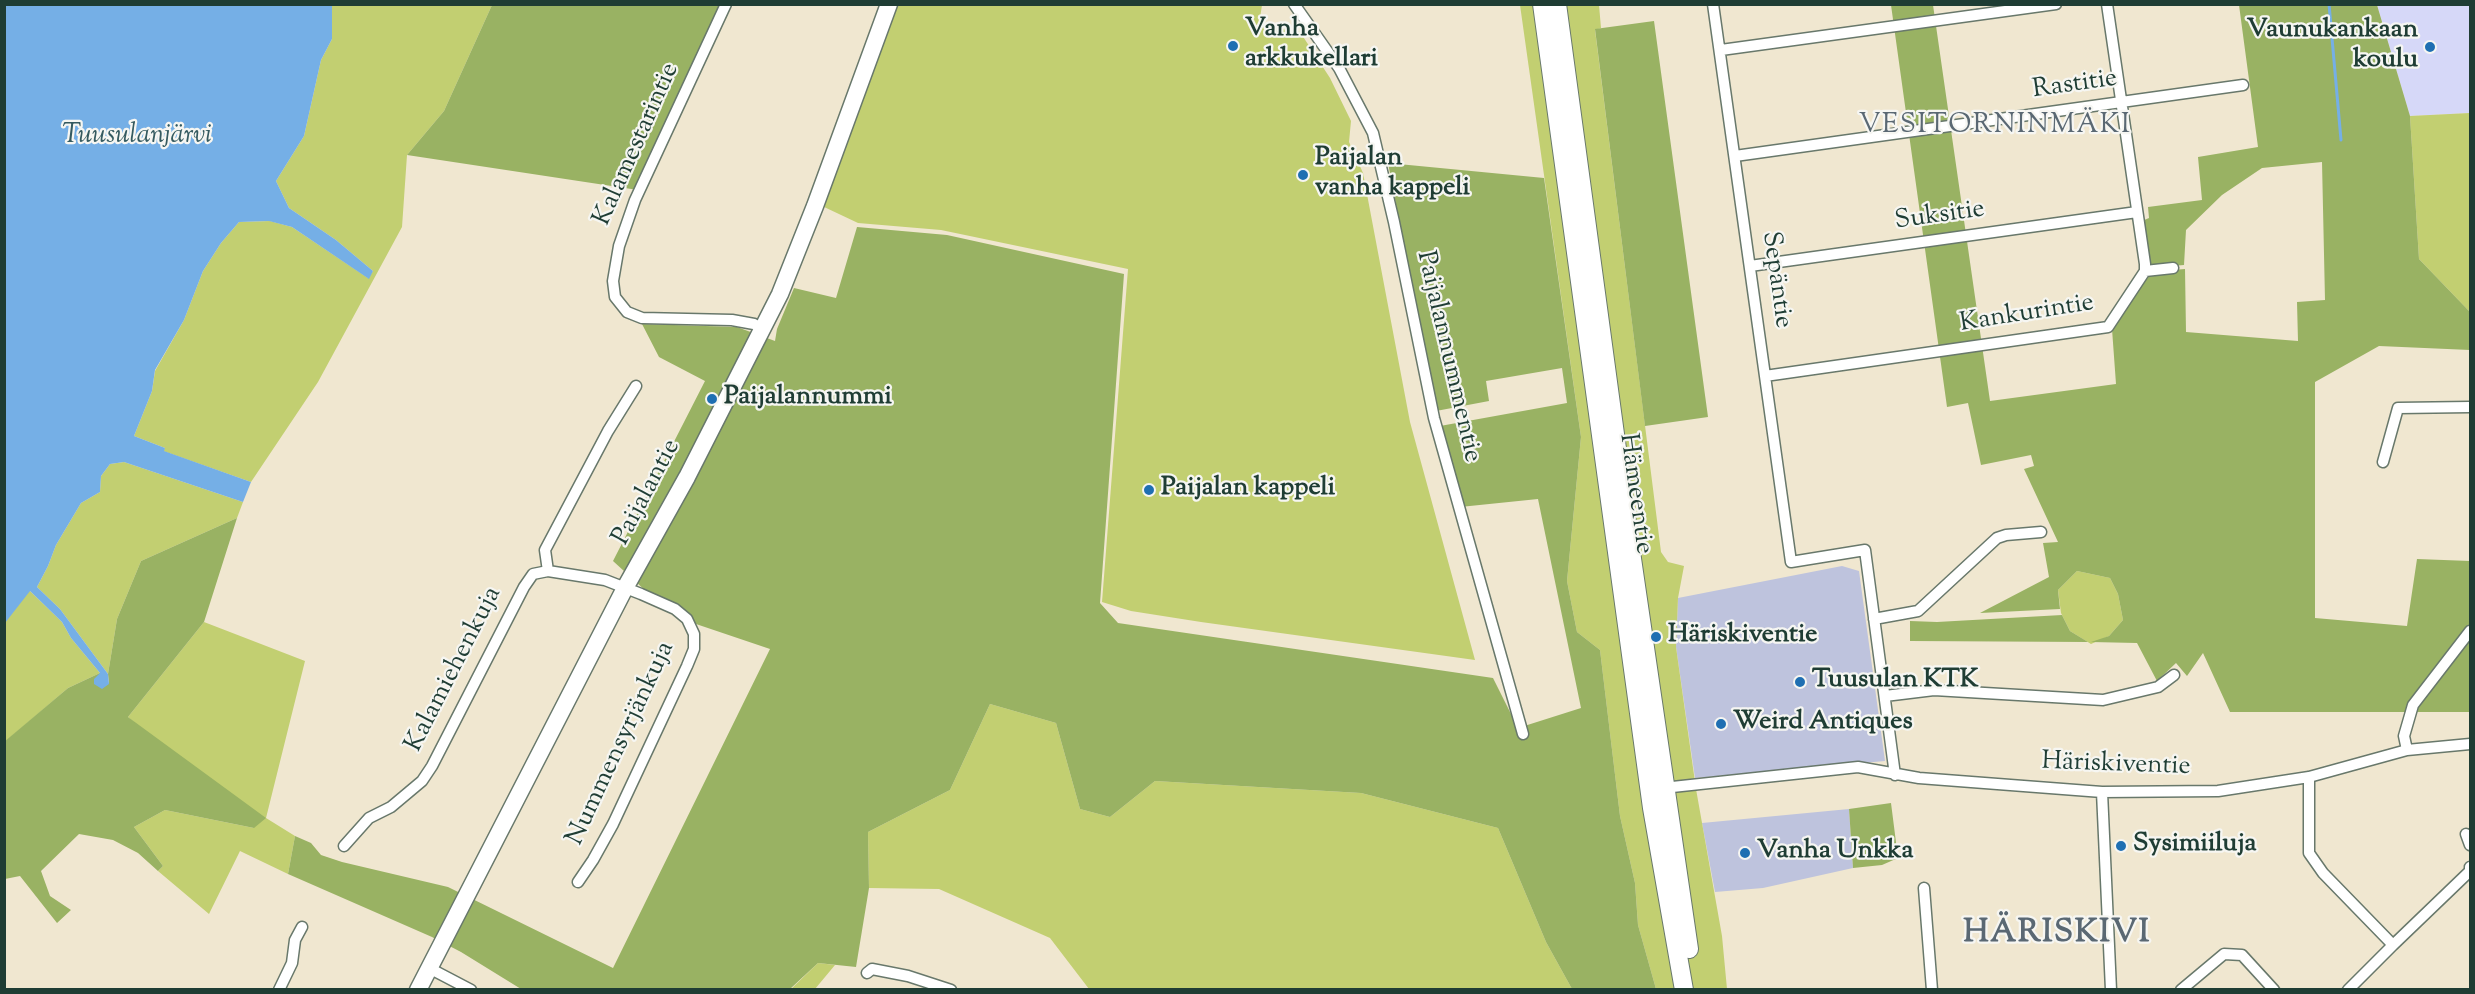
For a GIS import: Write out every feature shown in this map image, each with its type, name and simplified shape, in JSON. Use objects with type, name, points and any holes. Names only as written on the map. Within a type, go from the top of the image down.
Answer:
[{"type":"main road","name":"Hämeentie","points":[[1542,4],[1658,789],[1694,990]]},
{"type":"main road","name":"Hämeentie","points":[[1557,4],[1632,560],[1684,990]]},
{"type":"street","name":"Kalamestarintie","points":[[726,4],[635,200],[619,246],[613,281],[615,297],[627,312],[642,318],[732,320],[754,324],[762,329]]},
{"type":"street","name":"Paijalantie","points":[[418,990],[626,588],[687,477],[780,294],[815,206],[889,4]]},
{"type":"street","name":"Paijalannummentie","points":[[1294,4],[1339,68],[1373,133],[1394,222],[1434,418],[1523,735]]},
{"type":"street","name":"Sepäntie","points":[[1713,4],[1791,562],[1864,550],[1874,619]]},
{"type":"street","points":[[1721,50],[2056,4]]},
{"type":"street","points":[[2107,4],[2145,271],[2173,268]]},
{"type":"street","name":"Rastitie","points":[[1734,156],[2243,85]]},
{"type":"street","name":"Suksitie","points":[[1750,267],[2137,212]]},
{"type":"street","name":"Kankurintie","points":[[1765,376],[2101,330],[2108,327],[2145,271]]},
{"type":"street","points":[[626,588],[605,580],[548,571],[545,550],[608,432],[636,386]]},
{"type":"street","points":[[2383,462],[2398,408],[2470,408]]},
{"type":"street","points":[[1895,774],[1874,619],[1917,611],[1997,538],[2041,532]]},
{"type":"street","name":"Kalamiehenkuja","points":[[344,846],[369,818],[391,807],[422,781],[432,766],[524,586],[533,574],[548,571]]},
{"type":"street","name":"Nummensyrjänkuja","points":[[578,882],[613,824],[694,649],[694,634],[687,619],[675,609],[626,588]]},
{"type":"street","points":[[2407,750],[2404,735],[2413,705],[2470,631]]},
{"type":"street","points":[[1884,696],[1934,690],[2103,700],[2158,687],[2174,675]]},
{"type":"street","name":"Häriskiventie","points":[[1658,789],[1858,767],[1895,774],[2102,792],[2218,791],[2309,777],[2407,750],[2470,744]]},
{"type":"street","points":[[2309,777],[2309,853],[2323,873],[2393,945]]},
{"type":"street","points":[[2102,792],[2111,990]]},
{"type":"street","points":[[2466,834],[2470,845]]},
{"type":"street","points":[[2348,990],[2470,871],[2470,867]]},
{"type":"street","points":[[1924,888],[1932,990]]},
{"type":"street","points":[[279,990],[292,963],[295,940],[302,927]]},
{"type":"street","points":[[2181,990],[2224,954],[2242,955],[2274,990]]},
{"type":"street","points":[[429,968],[471,990]]},
{"type":"street","points":[[867,973],[872,969],[908,976],[951,990]]},
{"type":"shaded area","name":"Vaunukankaan koulu","points":[[2377,5],[2470,5],[2470,113],[2410,116]]},
{"type":"shaded area","points":[[1842,566],[1859,571],[1885,761],[1695,778],[1676,647],[1678,598]]},
{"type":"shaded area","points":[[1849,809],[1853,868],[1763,888],[1715,892],[1702,823]]},
{"type":"green space","points":[[332,5],[492,5],[444,111],[407,155],[402,227],[318,382],[251,482],[163,451],[165,448],[134,436],[152,391],[155,371],[184,320],[203,271],[221,243],[239,222],[270,221],[292,227],[368,278],[373,271],[336,240],[289,208],[276,181],[304,136],[321,60],[332,39]]},
{"type":"green space","points":[[492,5],[722,5],[638,190],[407,155],[444,111]]},
{"type":"green space","points":[[896,5],[1262,5],[1260,18],[1262,26],[1300,32],[1330,78],[1351,121],[1349,142],[1363,173],[1410,422],[1475,660],[1201,622],[1131,611],[1102,602],[1128,269],[941,230],[858,223],[822,206]]},
{"type":"green space","points":[[1520,5],[1599,5],[1601,28],[1595,30],[1661,552],[1668,562],[1684,566],[1678,598],[1676,647],[1696,789],[1722,936],[1727,989],[1656,989],[1638,925],[1635,883],[1620,816],[1600,650],[1577,632],[1567,581],[1581,437]]},
{"type":"green space","points":[[1891,5],[1933,5],[1990,401],[2116,384],[2112,329],[2140,286],[2148,278],[2149,272],[2185,269],[2186,332],[2298,341],[2297,302],[2325,300],[2322,162],[2262,168],[2222,195],[2186,230],[2184,265],[2148,268],[2142,221],[2149,218],[2148,207],[2202,200],[2198,157],[2258,147],[2239,5],[2377,5],[2410,116],[2419,259],[2470,312],[2470,350],[2379,346],[2315,382],[2315,618],[2407,626],[2417,559],[2470,561],[2470,712],[2230,712],[2203,653],[2187,676],[2176,663],[2157,681],[2137,643],[2091,642],[2109,636],[2123,620],[2118,594],[2110,578],[2077,571],[2058,590],[2060,609],[1980,613],[2049,577],[2043,543],[2058,542],[2024,469],[2034,466],[2031,455],[1981,465],[1968,403],[1947,407]]},
{"type":"green space","points":[[1654,21],[1708,417],[1645,426],[1595,29]]},
{"type":"green space","points":[[2470,113],[2470,312],[2419,259],[2410,116]]},
{"type":"green space","points":[[1388,163],[1544,178],[1581,437],[1567,581],[1577,632],[1600,650],[1620,816],[1635,883],[1638,925],[1656,989],[1572,989],[1546,942],[1498,828],[1361,793],[1155,781],[1110,817],[1080,809],[1056,723],[990,704],[950,790],[868,832],[869,888],[856,967],[818,963],[790,989],[521,989],[432,937],[288,874],[295,836],[311,843],[321,855],[342,862],[448,887],[613,968],[770,649],[696,624],[688,615],[648,593],[613,561],[705,381],[659,357],[642,324],[737,327],[775,341],[777,329],[794,288],[836,298],[857,227],[947,235],[1124,274],[1100,603],[1118,623],[1493,678],[1518,728],[1581,708],[1538,499],[1460,507],[1440,426],[1567,403],[1562,368],[1486,381],[1489,401],[1436,411]]},
{"type":"green space","points":[[124,462],[243,502],[237,518],[141,561],[117,619],[108,674],[60,609],[37,587],[56,545],[81,503],[100,492],[101,476],[110,464]]},
{"type":"green space","points":[[237,518],[204,622],[128,717],[266,818],[254,828],[165,810],[134,827],[163,866],[158,871],[138,853],[113,840],[79,834],[41,871],[50,896],[71,910],[57,923],[20,876],[5,879],[4,742],[68,688],[100,673],[109,684],[108,674],[117,619],[141,561]]},
{"type":"green space","points":[[2077,571],[2110,578],[2118,594],[2123,620],[2109,636],[2091,644],[2070,631],[2061,613],[2058,590]]},
{"type":"green space","points":[[29,590],[62,622],[71,638],[100,673],[68,688],[5,742],[4,623]]},
{"type":"green space","points":[[2062,615],[2070,631],[2088,642],[1910,641],[1910,621],[1937,622]]},
{"type":"green space","points":[[204,622],[305,661],[266,818],[295,836],[288,874],[240,851],[209,914],[158,871],[163,866],[134,827],[165,810],[254,828],[128,717]]},
{"type":"green space","points":[[990,704],[1056,723],[1080,809],[1110,817],[1155,781],[1361,793],[1498,828],[1546,942],[1572,989],[1089,989],[1050,938],[939,889],[869,888],[868,832],[950,790]]},
{"type":"green space","points":[[1891,803],[1898,858],[1882,865],[1853,868],[1849,809]]},
{"type":"green space","points":[[818,963],[835,965],[815,989],[790,990]]},
{"type":"water","name":"Tuusulanjärvi","points":[[5,4],[332,5],[332,39],[321,60],[304,136],[276,181],[289,208],[336,240],[373,271],[369,279],[292,227],[269,221],[239,222],[221,243],[203,271],[184,320],[155,370],[152,391],[134,436],[165,448],[164,451],[251,482],[243,502],[124,462],[110,464],[101,476],[100,492],[81,503],[56,545],[37,587],[60,609],[108,674],[109,684],[102,689],[94,684],[94,679],[100,673],[71,638],[62,622],[30,591],[5,623]]},
{"type":"waterway","points":[[2329,4],[2341,140]]},
{"type":"place","name":"Vanha arkkukellari","points":[[1233,46]]},
{"type":"place","name":"Vaunukankaan koulu","points":[[2430,47]]},
{"type":"place","name":"Paijalan vanha kappeli","points":[[1303,175]]},
{"type":"place","name":"Paijalannummi","points":[[712,399]]},
{"type":"place","name":"Paijalan kappeli","points":[[1149,490]]},
{"type":"place","name":"Häriskiventie","points":[[1656,637]]},
{"type":"place","name":"Tuusulan KTK","points":[[1800,682]]},
{"type":"place","name":"Weird Antiques","points":[[1721,724]]},
{"type":"place","name":"Sysimiiluja","points":[[2121,846]]},
{"type":"place","name":"Vanha Unkka","points":[[1745,853]]},
{"type":"district","name":"VESITORNINMÄKI","points":[[1995,127]]},
{"type":"district","name":"HÄRISKIVI","points":[[2057,936]]}]
